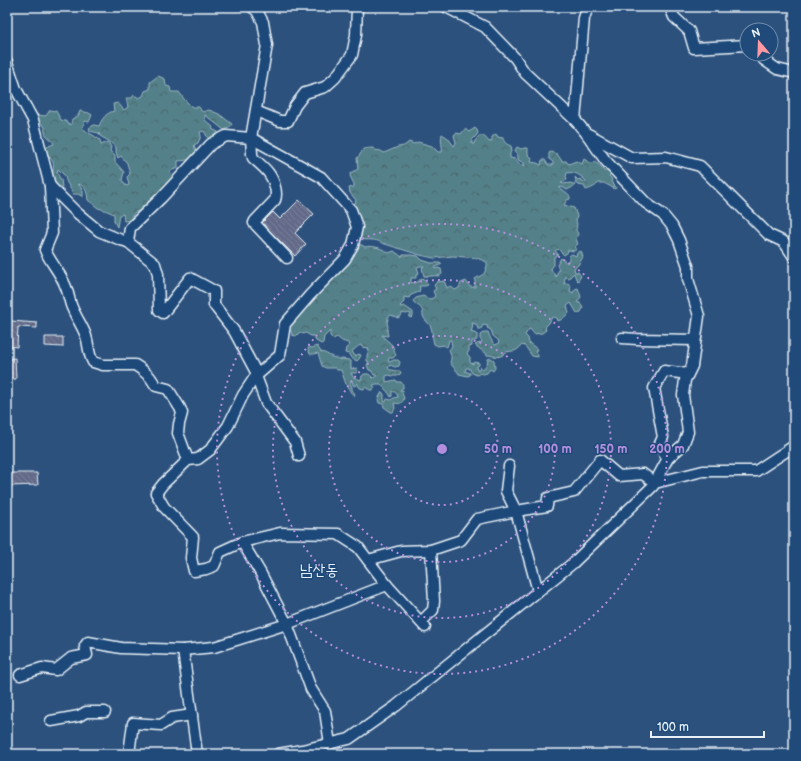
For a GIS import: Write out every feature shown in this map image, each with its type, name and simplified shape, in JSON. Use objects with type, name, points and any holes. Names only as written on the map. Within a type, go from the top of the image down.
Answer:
[{"type":"street","points":[[252,7],[257,10],[263,22],[267,44],[251,138],[252,154],[253,158],[274,180],[277,196],[254,223],[287,258]]},
{"type":"street","points":[[256,111],[280,121],[288,121],[295,106],[305,93],[325,88],[335,78],[352,55],[356,36],[356,7]]},
{"type":"street","points":[[278,754],[349,739],[396,706],[573,563],[653,486],[668,458],[683,445],[688,432],[683,395],[685,380],[692,366],[699,316],[688,279],[688,266],[677,235],[672,226],[663,215],[646,203],[605,160],[575,120],[525,72],[515,58],[485,27],[446,7]]},
{"type":"street","points":[[575,120],[584,18],[588,7]]},
{"type":"street","points":[[670,7],[674,16],[689,31],[694,48],[739,45]]},
{"type":"street","points":[[7,62],[16,89],[33,120],[50,186],[52,233],[45,250],[65,285],[72,306],[82,325],[90,356],[93,362],[103,365],[134,366],[141,369],[150,377],[156,386],[168,389],[182,413],[178,433],[188,460]]},
{"type":"street","points":[[767,62],[777,69],[794,73]]},
{"type":"street","points":[[586,133],[632,158],[666,157],[700,166],[769,235],[784,242],[794,257]]},
{"type":"street","points":[[128,242],[130,228],[161,198],[211,144],[226,136],[251,138],[321,177],[351,210],[357,227],[353,244],[345,259],[310,295],[285,324],[280,355],[256,376],[243,395],[228,426],[210,450],[198,459],[188,460],[163,484],[156,493],[164,507],[193,537],[191,558],[194,571],[214,566],[220,552],[242,542],[280,533],[338,534],[358,547],[387,585],[423,624],[433,610],[434,601],[431,550]]},
{"type":"street","points":[[50,186],[76,212],[99,231],[128,242],[155,264],[158,274],[159,310],[163,313],[190,278],[214,291],[214,305],[234,331],[258,374],[256,376],[266,403],[295,442],[299,456]]},
{"type":"street","points":[[622,338],[696,340]]},
{"type":"street","points":[[668,458],[660,446],[662,437],[654,388],[664,371],[688,374]]},
{"type":"street","points":[[655,483],[703,471],[756,471],[794,446]]},
{"type":"street","points":[[368,560],[401,551],[431,550],[461,540],[477,519],[547,506],[548,498],[574,492],[600,460],[619,476],[643,474],[655,483]]},
{"type":"street","points":[[509,466],[506,491],[516,511],[538,591]]},
{"type":"street","points":[[242,542],[260,572],[287,624],[311,689],[325,711],[330,744]]},
{"type":"street","points":[[20,675],[42,668],[56,670],[71,658],[88,655],[85,646],[88,642],[121,648],[183,650],[214,647],[287,624],[387,585]]},
{"type":"street","points":[[183,650],[197,754]]},
{"type":"street","points":[[51,721],[79,716],[86,712],[105,712]]},
{"type":"street","points":[[129,754],[133,723],[161,725],[172,718],[192,715]]},
{"type":"green space","points":[[158,76],[165,79],[166,86],[170,87],[171,92],[179,92],[192,107],[199,107],[202,112],[209,110],[219,114],[232,124],[229,128],[224,130],[205,115],[205,120],[213,127],[212,129],[218,132],[219,136],[213,139],[208,138],[204,131],[200,132],[201,136],[198,143],[194,145],[196,151],[193,157],[178,161],[178,168],[170,171],[173,178],[170,185],[142,211],[137,211],[134,213],[131,220],[124,221],[123,214],[119,215],[117,227],[114,221],[114,214],[98,208],[88,200],[87,192],[83,186],[78,184],[83,190],[83,197],[78,194],[73,194],[65,176],[58,169],[57,173],[61,180],[62,187],[58,187],[54,183],[52,177],[54,166],[52,160],[46,152],[46,147],[54,144],[53,141],[46,135],[45,127],[38,120],[37,115],[46,116],[50,110],[56,111],[61,120],[71,125],[72,119],[78,116],[80,111],[92,115],[89,122],[85,121],[82,128],[100,140],[101,145],[108,142],[111,147],[110,151],[115,156],[115,162],[124,172],[122,180],[126,186],[129,185],[127,177],[130,174],[127,163],[121,156],[118,158],[116,147],[100,136],[99,133],[90,131],[89,128],[94,125],[99,126],[101,121],[109,113],[114,111],[113,104],[118,103],[124,110],[128,107],[126,98],[132,98],[134,95],[139,98],[143,96],[145,91],[150,89],[150,82]]},
{"type":"green space","points":[[475,128],[478,133],[472,140],[472,144],[474,144],[479,136],[484,136],[489,142],[492,141],[492,137],[496,134],[498,137],[503,138],[506,143],[511,146],[512,150],[510,153],[510,158],[515,159],[519,164],[525,166],[524,163],[518,160],[515,150],[517,147],[521,149],[528,148],[528,154],[532,158],[531,162],[541,165],[542,160],[545,160],[548,165],[553,165],[553,162],[549,159],[549,153],[551,152],[557,154],[562,161],[566,161],[569,164],[576,161],[582,164],[584,159],[590,163],[598,164],[604,171],[609,171],[611,174],[609,176],[612,179],[611,182],[616,187],[615,189],[604,183],[598,183],[586,190],[584,186],[575,183],[575,177],[586,183],[582,177],[578,174],[567,173],[567,180],[561,183],[571,183],[575,185],[567,190],[562,187],[559,188],[570,197],[564,205],[574,208],[577,216],[576,230],[578,234],[576,239],[578,244],[574,247],[577,249],[574,251],[568,250],[564,255],[558,249],[555,251],[558,254],[554,257],[554,264],[551,269],[556,277],[559,270],[557,265],[561,258],[567,263],[569,256],[572,254],[576,256],[577,253],[581,251],[583,257],[574,268],[575,272],[578,272],[581,276],[578,281],[574,273],[569,278],[564,277],[564,284],[568,283],[571,287],[570,291],[573,293],[575,289],[578,288],[581,297],[577,302],[580,303],[583,308],[581,312],[577,313],[571,303],[567,306],[569,313],[558,321],[557,318],[552,317],[545,327],[546,330],[542,333],[534,334],[529,329],[525,335],[528,338],[529,343],[537,349],[535,352],[538,357],[532,356],[525,346],[522,345],[520,348],[506,352],[501,356],[487,355],[475,345],[482,342],[480,335],[488,332],[495,345],[498,344],[499,341],[493,336],[491,330],[487,328],[488,326],[483,325],[481,329],[478,329],[476,324],[472,323],[473,326],[471,332],[477,334],[477,339],[476,341],[472,341],[472,346],[469,347],[467,354],[470,357],[470,362],[472,364],[475,362],[479,363],[476,367],[478,370],[480,367],[483,369],[487,364],[488,359],[491,358],[494,360],[495,368],[493,371],[490,369],[487,373],[480,373],[477,375],[472,373],[469,368],[466,368],[465,371],[470,373],[468,376],[459,374],[450,362],[451,356],[449,350],[452,346],[451,340],[449,340],[447,347],[444,345],[438,346],[434,344],[431,327],[424,318],[421,308],[413,301],[416,298],[423,296],[429,299],[433,298],[435,296],[433,291],[436,289],[434,285],[437,282],[444,281],[447,288],[450,286],[455,290],[459,288],[461,283],[466,281],[470,287],[475,287],[475,279],[484,274],[487,262],[477,258],[453,256],[434,258],[377,241],[359,239],[357,223],[359,217],[354,207],[356,200],[350,193],[349,188],[354,187],[350,176],[351,173],[358,169],[357,158],[364,149],[373,148],[384,153],[404,146],[409,142],[414,144],[418,142],[432,146],[438,152],[442,152],[442,134],[448,138],[454,146],[456,143],[454,135],[456,133],[461,134],[465,129],[469,132]]},
{"type":"green space","points":[[357,244],[365,247],[377,247],[389,253],[394,251],[402,257],[403,255],[418,256],[422,260],[431,263],[442,264],[434,268],[441,269],[442,274],[439,276],[424,276],[422,268],[424,266],[417,267],[419,273],[416,275],[416,278],[411,278],[411,283],[418,282],[421,278],[425,280],[428,285],[419,286],[419,292],[411,295],[409,298],[404,297],[404,302],[400,306],[404,306],[413,312],[413,316],[411,318],[409,317],[411,314],[409,313],[402,313],[402,315],[398,318],[391,315],[388,317],[387,323],[388,336],[382,335],[392,345],[396,355],[393,358],[389,358],[388,361],[398,360],[400,362],[399,366],[395,367],[390,365],[388,368],[390,370],[400,371],[401,373],[398,376],[386,376],[386,382],[396,380],[397,382],[401,382],[403,385],[403,388],[400,390],[404,391],[402,393],[404,398],[400,403],[394,403],[395,408],[393,412],[384,407],[383,404],[379,403],[378,399],[382,392],[384,394],[384,401],[386,402],[387,399],[391,400],[398,397],[397,394],[392,391],[391,397],[381,384],[373,385],[375,388],[373,390],[365,387],[364,389],[360,388],[357,383],[355,386],[353,385],[352,380],[350,383],[355,394],[354,396],[347,387],[341,370],[322,366],[318,353],[310,354],[308,349],[309,347],[312,348],[317,346],[321,352],[332,357],[340,360],[351,361],[351,369],[357,368],[358,371],[356,373],[351,373],[353,377],[361,380],[364,374],[369,374],[373,378],[376,377],[372,371],[369,370],[367,365],[369,362],[367,361],[367,355],[369,352],[368,348],[362,347],[361,345],[352,351],[356,356],[358,354],[361,355],[357,361],[351,358],[349,354],[345,353],[346,348],[349,346],[348,343],[337,337],[333,339],[330,336],[330,331],[324,337],[323,343],[321,344],[316,341],[314,336],[306,333],[303,334],[300,332],[296,336],[292,335],[288,326]]},
{"type":"building","points":[[299,200],[314,214],[295,233],[306,244],[295,256],[262,223],[273,212],[280,219]]},
{"type":"building","points":[[11,321],[37,323],[37,328],[18,327],[17,347],[10,346]]},
{"type":"building","points":[[45,337],[63,337],[63,347],[45,346]]},
{"type":"building","points":[[15,358],[16,379],[7,380],[7,359]]},
{"type":"building","points":[[9,473],[37,473],[38,485],[9,486]]},
{"type":"district","name":"남산동","points":[[319,569]]}]
